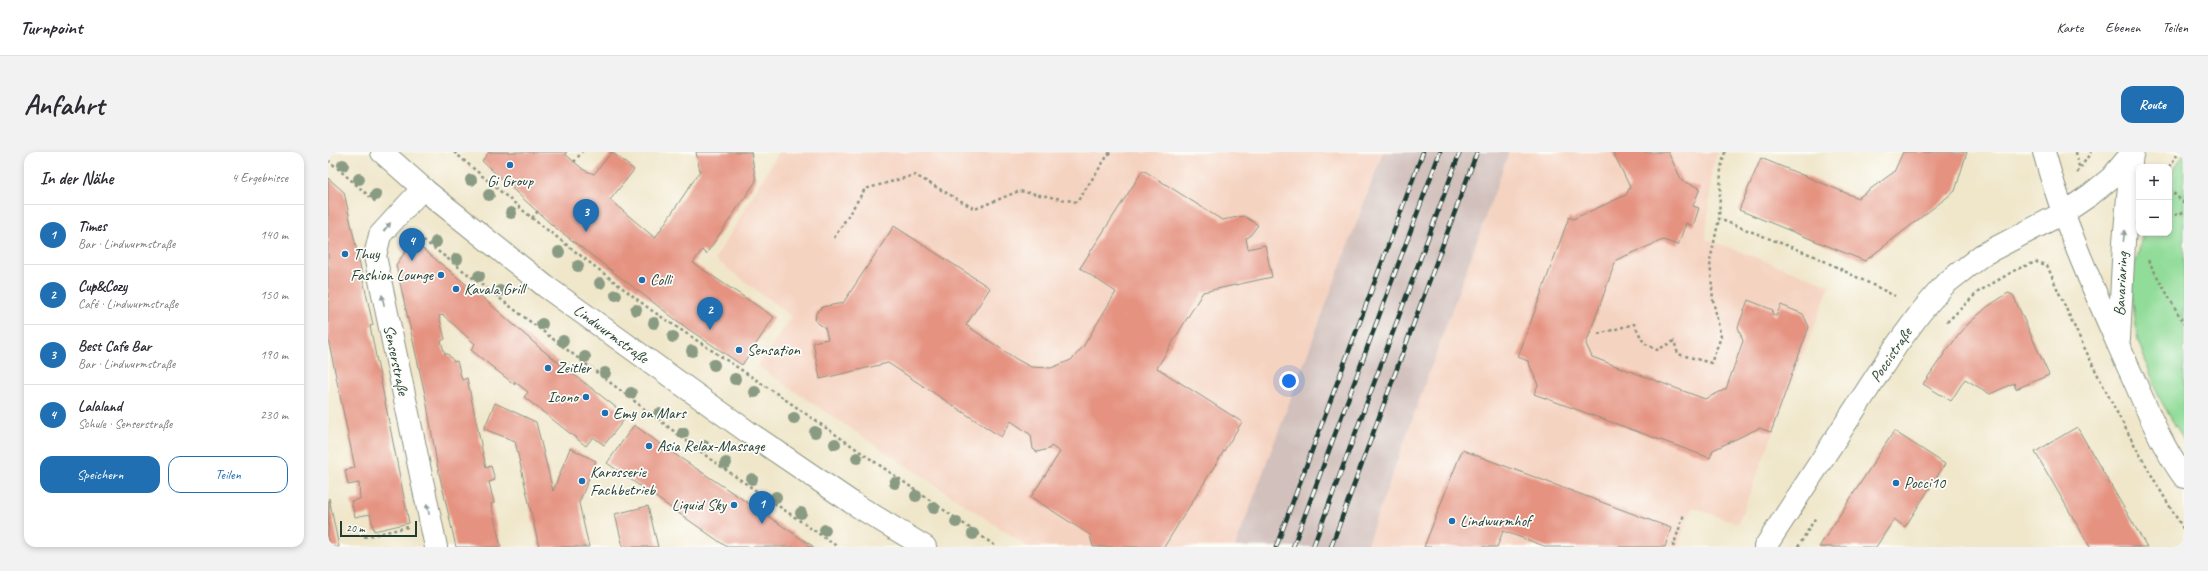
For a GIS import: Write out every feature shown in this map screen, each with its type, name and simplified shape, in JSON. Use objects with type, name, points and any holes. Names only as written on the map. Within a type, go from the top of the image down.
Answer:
[{"type":"main road","name":"Lindwurmstraße","points":[[382,152],[423,188],[545,286],[748,432],[851,502],[925,547]]},
{"type":"main road","name":"Bavariaring","points":[[2044,152],[2082,259],[2118,344],[2169,456],[2184,477]]},
{"type":"main road","name":"Bavariaring","points":[[2118,344],[2124,242],[2132,152]]},
{"type":"main road","name":"Poccistraße","points":[[1765,547],[1896,346],[1921,312],[1945,284],[1982,255],[2065,212],[2090,195],[2111,178],[2132,152]]},
{"type":"main road","name":"Senserstraße","points":[[423,188],[380,235],[375,256],[436,547]]},
{"type":"main road","name":"Lindwurmstraße","points":[[851,502],[905,547]]},
{"type":"path","points":[[454,152],[532,218],[651,310],[776,393],[997,547]]},
{"type":"path","points":[[574,162],[582,152]]},
{"type":"path","points":[[834,238],[865,190],[915,175],[975,209],[1019,191],[1077,202],[1110,152]]},
{"type":"path","points":[[1598,334],[1634,324],[1644,343],[1657,350],[1674,341],[1678,354],[1711,363],[1721,337],[1713,300],[1710,261],[1719,219],[1721,168],[1725,152]]},
{"type":"path","points":[[2076,152],[2079,167],[2091,152]]},
{"type":"path","points":[[2171,164],[2179,152]]},
{"type":"path","points":[[328,160],[395,218],[713,461],[838,547]]},
{"type":"path","points":[[2172,192],[2184,202]]},
{"type":"path","points":[[532,218],[538,211]]},
{"type":"path","points":[[2172,216],[2184,212]]},
{"type":"path","points":[[1719,219],[1814,256],[1895,296]]},
{"type":"path","points":[[2146,255],[2184,324]]},
{"type":"path","points":[[1943,327],[1978,292],[2017,269],[2036,262],[2047,265],[2106,395],[2146,467],[2184,530]]},
{"type":"path","points":[[1672,547],[1684,514]]},
{"type":"path","points":[[1798,547],[1817,515]]},
{"type":"path","points":[[364,537],[408,528]]},
{"type":"shaded area","points":[[779,152],[1383,152],[1235,547],[1028,547],[757,366],[792,317],[715,259]]},
{"type":"shaded area","points":[[1383,152],[1509,152],[1366,547],[1235,547]]},
{"type":"shaded area","points":[[1509,152],[1717,152],[1712,169],[1706,239],[1830,285],[1738,524],[1693,507],[1678,547],[1366,547]]},
{"type":"green space","points":[[2184,153],[2184,441],[2160,399],[2138,341],[2133,303],[2133,267],[2137,259],[2142,236],[2172,236],[2172,172]]},
{"type":"building","points":[[489,152],[567,152],[565,154],[584,170],[594,174],[612,152],[634,170],[610,200],[655,238],[700,171],[696,152],[751,152],[756,181],[706,254],[702,250],[693,263],[774,317],[742,365],[688,329],[552,225],[482,161]]},
{"type":"building","points":[[1613,152],[1668,152],[1682,181],[1700,188],[1693,206],[1699,208],[1693,226],[1686,223],[1678,245],[1663,240],[1616,260],[1586,344],[1592,357],[1705,399],[1726,389],[1743,341],[1738,327],[1748,300],[1773,310],[1772,314],[1776,316],[1781,305],[1803,314],[1809,327],[1771,432],[1759,428],[1713,450],[1710,458],[1534,394],[1538,385],[1528,361],[1518,357],[1569,217],[1573,219],[1626,195],[1630,187]]},
{"type":"building","points":[[1903,152],[1967,152],[1955,191],[1865,261],[1739,210],[1761,158],[1858,198],[1894,172]]},
{"type":"building","points":[[1143,170],[1222,220],[1244,216],[1258,225],[1249,237],[1246,238],[1248,249],[1265,245],[1272,277],[1203,292],[1157,368],[1242,422],[1164,547],[1093,547],[1090,535],[1031,497],[1060,452],[1051,446],[1049,449],[1037,452],[1033,449],[1031,435],[1011,421],[1001,437],[888,363],[820,379],[813,342],[828,339],[825,328],[815,321],[816,313],[822,307],[843,303],[894,226],[990,288],[966,325],[1016,359],[1031,367],[1051,368],[1071,360],[1083,347],[1116,292],[1080,268]]},
{"type":"building","points":[[328,178],[344,192],[373,325],[370,326],[409,523],[374,531],[370,514],[355,517],[351,501],[360,499],[359,483],[348,485],[345,470],[355,468],[328,338]]},
{"type":"building","points":[[413,241],[489,303],[540,348],[627,416],[604,445],[593,437],[586,446],[524,397],[528,392],[514,381],[515,385],[471,350],[475,344],[443,315],[439,316],[445,339],[441,341],[445,354],[448,354],[454,362],[457,361],[462,380],[467,378],[486,468],[491,466],[495,480],[489,482],[494,503],[491,504],[501,547],[456,547],[437,464],[426,399],[396,265]]},
{"type":"building","points":[[2008,293],[2013,295],[2049,375],[2016,389],[2014,383],[1990,394],[1965,379],[1951,401],[1923,384],[1946,351],[1967,325],[1987,307]]},
{"type":"building","points":[[495,403],[536,422],[553,491],[570,448],[596,461],[579,503],[589,547],[539,547],[515,441],[484,429]]},
{"type":"building","points":[[634,425],[673,453],[814,547],[727,547],[607,463]]},
{"type":"building","points":[[2077,427],[2147,547],[2090,547],[2035,452]]},
{"type":"building","points":[[1894,431],[1945,464],[1905,527],[1894,519],[1876,547],[1819,547]]},
{"type":"building","points":[[1462,450],[1671,528],[1665,547],[1547,547],[1503,531],[1497,547],[1424,547]]},
{"type":"building","points":[[329,498],[339,547],[328,547]]},
{"type":"building","points":[[648,506],[658,547],[623,547],[615,514]]},
{"type":"railway","points":[[1276,547],[1423,152]]},
{"type":"railway","points":[[1293,547],[1440,152]]},
{"type":"railway","points":[[1313,547],[1460,152]]},
{"type":"railway","points":[[1331,547],[1477,152]]},
{"type":"place","name":"Gi Group","points":[[510,165]]},
{"type":"place","name":"Best Cafe Bar","points":[[586,232]]},
{"type":"place","name":"Thuy","points":[[345,254]]},
{"type":"place","name":"Lalaland","points":[[412,261]]},
{"type":"place","name":"Fashion Lounge","points":[[441,275]]},
{"type":"place","name":"Colli","points":[[642,280]]},
{"type":"place","name":"Kavala Grill","points":[[456,289]]},
{"type":"place","name":"Cup&Cozy","points":[[710,330]]},
{"type":"place","name":"Sensation","points":[[739,350]]},
{"type":"place","name":"Zeitler","points":[[548,368]]},
{"type":"place","name":"Icono","points":[[586,397]]},
{"type":"place","name":"Emy on Mars","points":[[605,413]]},
{"type":"place","name":"Asia Relax-Massage","points":[[649,446]]},
{"type":"place","name":"Karosserie Fachbetrieb","points":[[582,481]]},
{"type":"place","name":"Pocci10","points":[[1896,483]]},
{"type":"place","name":"Liquid Sky","points":[[734,505]]},
{"type":"place","name":"Lindwurmhof","points":[[1452,521]]},
{"type":"place","name":"Times","points":[[762,524]]}]
